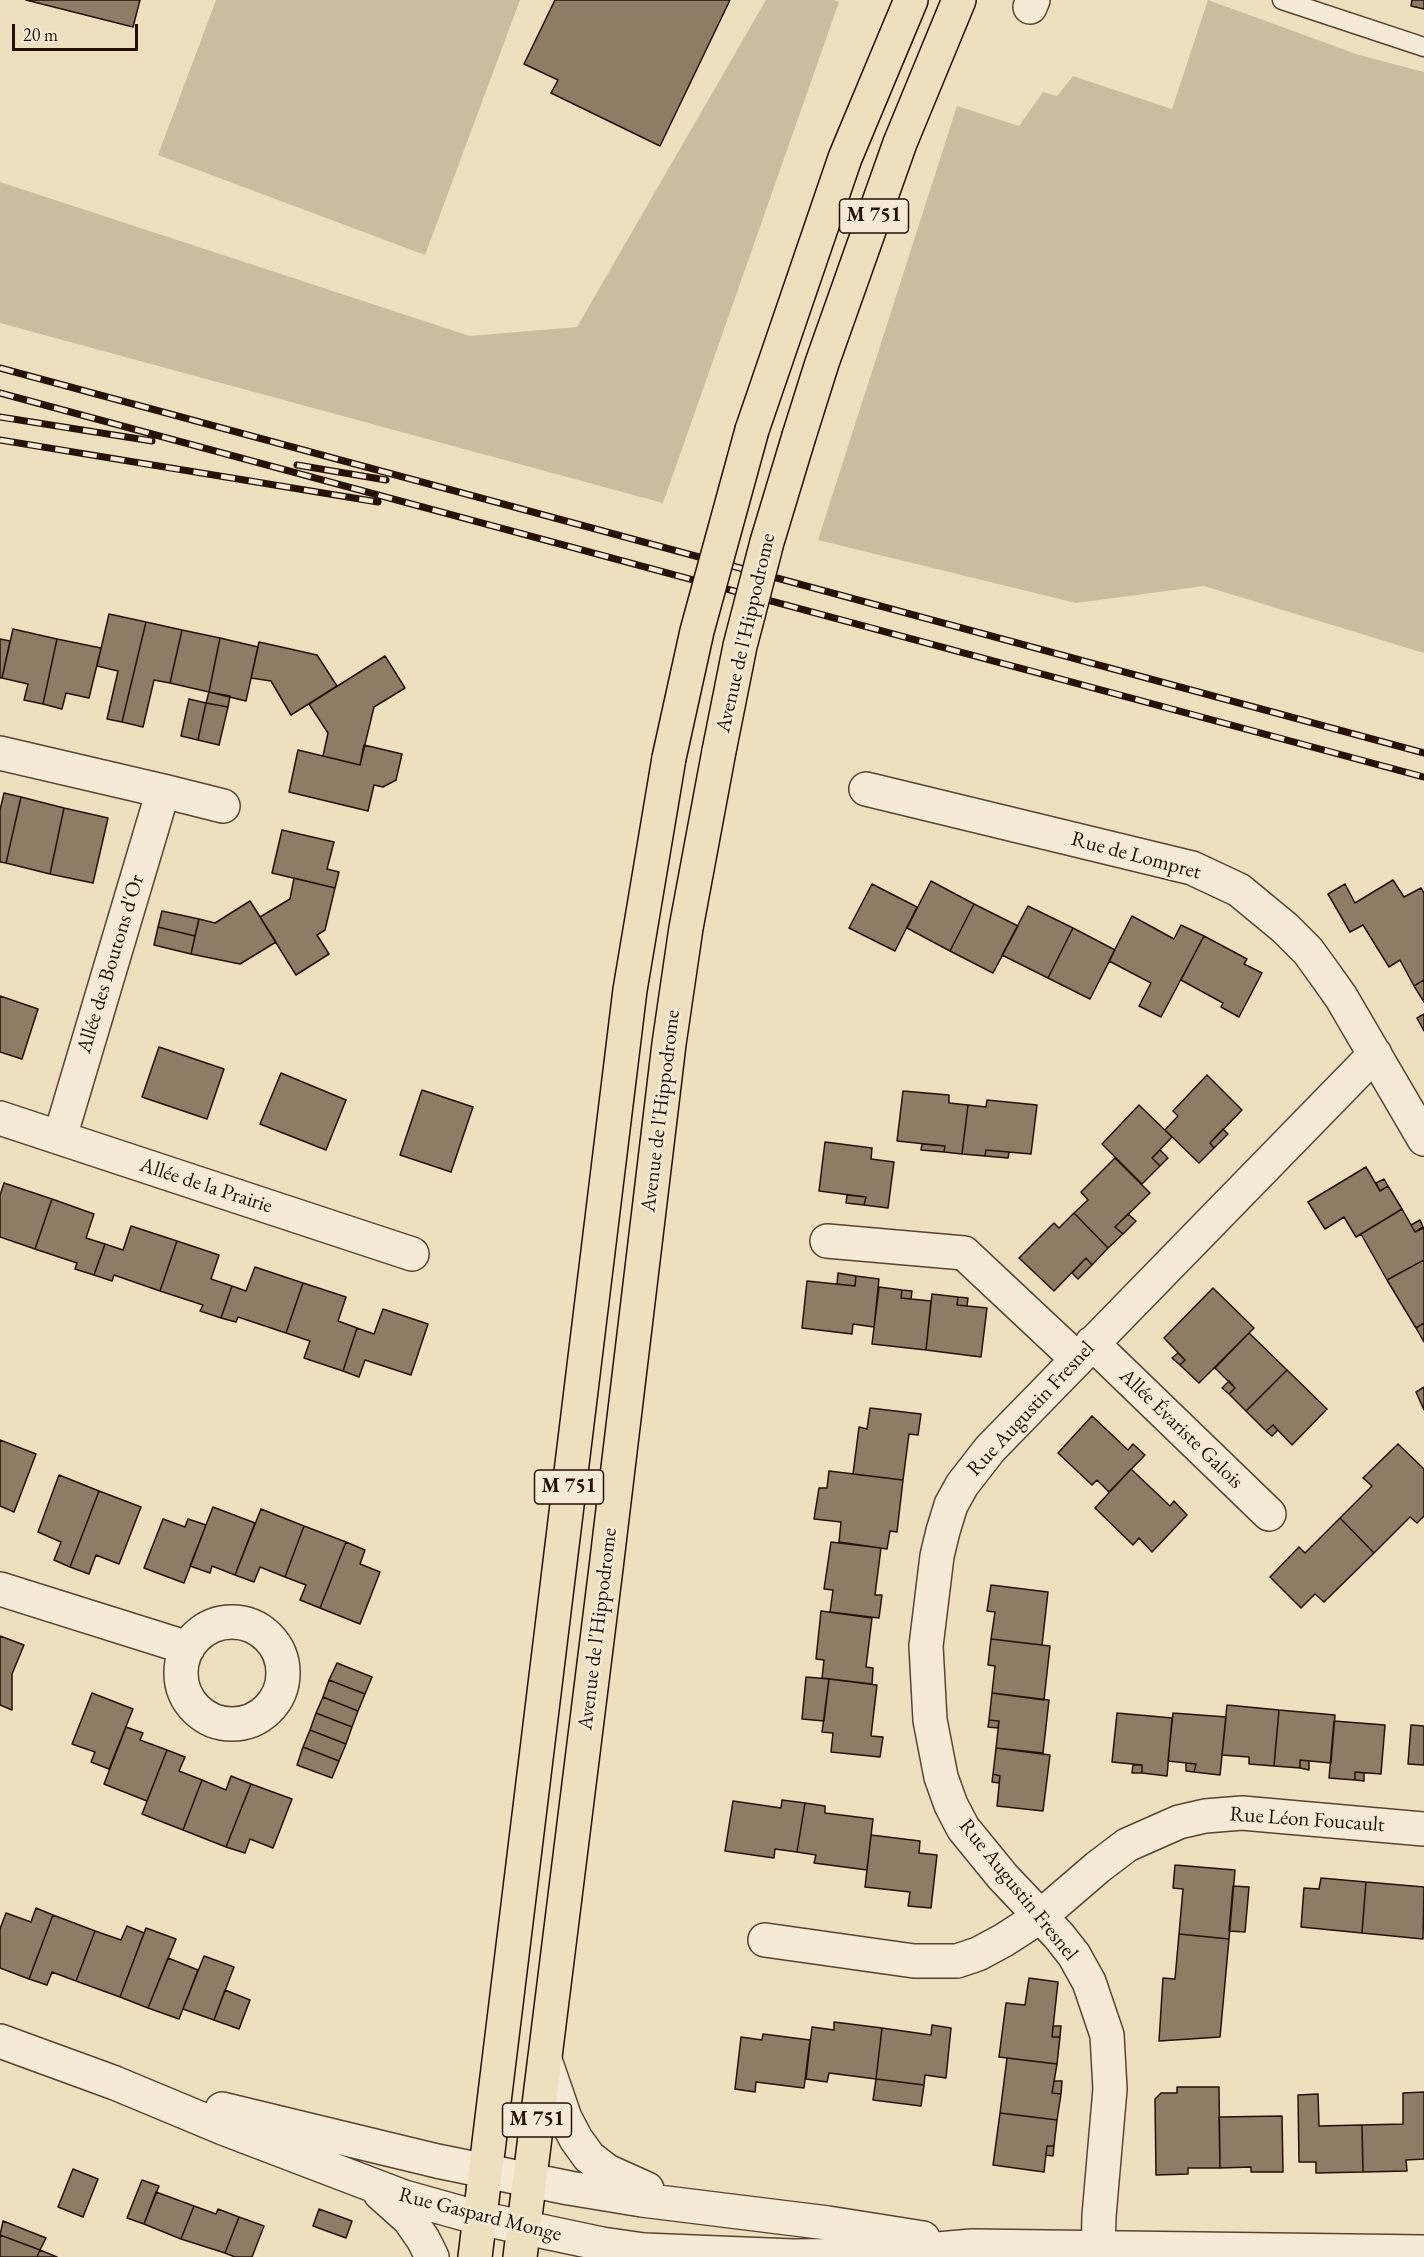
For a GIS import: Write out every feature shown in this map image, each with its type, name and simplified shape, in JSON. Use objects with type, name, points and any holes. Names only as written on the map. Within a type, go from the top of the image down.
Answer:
[{"type":"main road","name":"M 751","points":[[475,2257],[630,990],[669,758],[697,631],[752,430],[845,158],[911,0]]},
{"type":"main road","name":"Avenue de l'Hippodrome","points":[[522,2242],[669,1044],[689,906],[719,751],[740,646],[766,542],[799,436],[836,322],[900,142],[959,0]]},
{"type":"street","points":[[0,753],[223,806]]},
{"type":"street","name":"Rue de Lompret","points":[[866,789],[1192,868],[1239,890],[1263,908],[1308,951],[1341,997],[1424,1139]]},
{"type":"street","name":"Allée des Boutons d'Or","points":[[60,1137],[163,791]]},
{"type":"street","name":"Rue Augustin Fresnel","points":[[1099,2252],[1099,2216],[1110,2089],[1107,2035],[1089,1982],[1074,1955],[980,1850],[963,1828],[951,1805],[934,1749],[927,1682],[926,1646],[937,1556],[951,1505],[975,1466],[1375,1054]]},
{"type":"street","name":"Allée de la Prairie","points":[[0,1118],[412,1254]]},
{"type":"street","name":"Allée Évariste Galois","points":[[827,1241],[964,1253],[1085,1351],[1269,1514]]},
{"type":"street","points":[[0,1589],[188,1648]]},
{"type":"street","name":"Rue Léon Foucault","points":[[765,1940],[914,1961],[948,1962],[978,1954],[1005,1940],[1041,1916],[1127,1845],[1179,1822],[1242,1813],[1424,1829]]},
{"type":"street","name":"Rue Gaspard Monge","points":[[0,2041],[115,2083],[223,2128],[366,2183],[404,2197],[479,2218],[522,2242],[602,2244],[644,2250],[750,2255],[830,2256],[972,2246]]},
{"type":"street","points":[[544,2060],[566,2118],[576,2139],[589,2157],[607,2171],[624,2180],[655,2192],[718,2210]]},
{"type":"street","name":"Rue Gaspard Monge","points":[[115,2083],[529,2180],[642,2200],[828,2223],[972,2246],[1099,2252],[1424,2252]]},
{"type":"street","points":[[366,2183],[409,2219],[432,2257]]},
{"type":"street","points":[[602,2257],[644,2250]]},
{"type":"lane","points":[[1282,0],[1424,47]]},
{"type":"shaded area","points":[[216,0],[520,0],[425,255],[158,155]]},
{"type":"shaded area","points":[[766,0],[834,0],[839,2],[663,503],[0,323],[0,182],[470,336],[577,327]]},
{"type":"shaded area","points":[[1208,0],[1359,55],[1424,72],[1424,653],[1204,586],[1076,603],[818,540],[957,106],[1019,126],[1043,92],[1057,96],[1073,76],[1172,109]]},
{"type":"building","points":[[26,0],[140,0],[133,27]]},
{"type":"building","points":[[555,0],[730,0],[660,146],[551,93],[558,80],[524,64]]},
{"type":"building","points":[[1412,0],[1424,0],[1424,9],[1411,6]]},
{"type":"building","points":[[109,614],[146,622],[122,722],[107,719],[118,671],[97,666]]},
{"type":"building","points":[[146,622],[182,630],[170,683],[154,680],[143,727],[122,722]]},
{"type":"building","points":[[13,629],[57,639],[43,704],[24,700],[28,684],[2,678]]},
{"type":"building","points":[[182,630],[220,638],[209,692],[170,683]]},
{"type":"building","points":[[220,638],[258,647],[246,701],[209,692]]},
{"type":"building","points":[[0,639],[10,641],[2,678],[0,678]]},
{"type":"building","points":[[57,639],[101,648],[89,698],[66,693],[62,709],[43,704]]},
{"type":"building","points":[[259,642],[317,655],[337,686],[291,715],[271,681],[251,678]]},
{"type":"building","points":[[385,656],[405,688],[374,707],[360,765],[323,756],[328,733],[309,704]]},
{"type":"building","points":[[209,692],[230,696],[228,707],[206,703]]},
{"type":"building","points":[[189,699],[206,703],[198,740],[181,736]]},
{"type":"building","points":[[206,703],[228,707],[219,745],[198,740]]},
{"type":"building","points":[[364,745],[402,754],[396,780],[383,787],[374,785],[368,811],[289,792],[298,750],[360,765]]},
{"type":"building","points":[[4,793],[21,797],[6,863],[0,862],[0,810]]},
{"type":"building","points":[[21,797],[64,808],[50,874],[6,863]]},
{"type":"building","points":[[64,808],[108,818],[93,883],[50,874]]},
{"type":"building","points":[[282,830],[334,842],[327,869],[339,872],[335,888],[272,873]]},
{"type":"building","points":[[294,878],[335,888],[325,930],[317,935],[329,954],[296,975],[260,917],[290,899]]},
{"type":"building","points":[[1393,880],[1404,897],[1421,888],[1424,893],[1424,980],[1414,986],[1400,960],[1389,967],[1363,925],[1350,932],[1328,894],[1345,884],[1355,903]]},
{"type":"building","points":[[931,881],[974,904],[950,951],[907,928]]},
{"type":"building","points":[[872,884],[917,907],[895,951],[849,928]]},
{"type":"building","points":[[250,901],[276,942],[240,964],[191,954],[199,919],[215,923]]},
{"type":"building","points":[[974,904],[1018,926],[993,973],[950,951]]},
{"type":"building","points":[[1028,906],[1073,928],[1048,978],[1002,955]]},
{"type":"building","points":[[162,911],[199,919],[195,936],[158,927]]},
{"type":"building","points":[[1132,916],[1174,939],[1181,925],[1204,936],[1161,1017],[1139,1006],[1151,983],[1109,961]]},
{"type":"building","points":[[158,927],[195,936],[191,954],[154,945]]},
{"type":"building","points":[[1073,928],[1115,950],[1090,999],[1048,978]]},
{"type":"building","points":[[1204,936],[1247,959],[1244,964],[1262,973],[1239,1017],[1221,1007],[1223,1003],[1181,980]]},
{"type":"building","points":[[1424,980],[1424,1002],[1414,986]]},
{"type":"building","points":[[0,996],[38,1009],[22,1059],[0,1052]]},
{"type":"building","points":[[1424,1014],[1424,1031],[1417,1018]]},
{"type":"building","points":[[159,1047],[224,1069],[207,1119],[142,1097]]},
{"type":"building","points":[[281,1073],[346,1100],[326,1150],[260,1124]]},
{"type":"building","points":[[1207,1075],[1242,1110],[1210,1143],[1214,1148],[1199,1163],[1165,1130],[1178,1116],[1173,1111]]},
{"type":"building","points":[[422,1090],[473,1107],[451,1172],[400,1155]]},
{"type":"building","points":[[903,1091],[949,1095],[949,1103],[968,1105],[962,1154],[944,1152],[945,1146],[897,1141]]},
{"type":"building","points":[[987,1100],[1037,1105],[1031,1154],[986,1150],[985,1156],[962,1154],[968,1105],[986,1107]]},
{"type":"building","points":[[1139,1105],[1172,1137],[1152,1158],[1160,1166],[1142,1184],[1102,1144]]},
{"type":"building","points":[[1223,1129],[1228,1134],[1214,1148],[1210,1143]]},
{"type":"building","points":[[825,1142],[872,1148],[871,1159],[894,1162],[888,1208],[864,1205],[866,1197],[819,1191]]},
{"type":"building","points":[[922,1144],[945,1146],[944,1152],[921,1150]]},
{"type":"building","points":[[986,1150],[1009,1152],[1008,1158],[985,1156]]},
{"type":"building","points":[[1160,1150],[1168,1158],[1160,1166],[1152,1158]]},
{"type":"building","points":[[1115,1158],[1150,1193],[1115,1227],[1123,1234],[1108,1248],[1074,1213],[1088,1200],[1081,1192]]},
{"type":"building","points":[[1366,1167],[1380,1191],[1388,1186],[1402,1209],[1356,1237],[1344,1217],[1325,1229],[1308,1202]]},
{"type":"building","points":[[1384,1179],[1388,1186],[1380,1191],[1376,1183]]},
{"type":"building","points":[[4,1183],[52,1199],[35,1249],[0,1237],[0,1195]]},
{"type":"building","points":[[847,1195],[866,1197],[864,1205],[846,1203]]},
{"type":"building","points":[[52,1199],[94,1214],[86,1238],[105,1244],[94,1275],[75,1269],[77,1263],[35,1249]]},
{"type":"building","points":[[1402,1209],[1415,1232],[1424,1228],[1424,1260],[1387,1280],[1361,1234]]},
{"type":"building","points":[[1074,1213],[1108,1248],[1092,1265],[1086,1258],[1054,1291],[1019,1258],[1054,1223],[1059,1228]]},
{"type":"building","points":[[1128,1214],[1136,1221],[1123,1234],[1115,1227]]},
{"type":"building","points":[[1420,1220],[1423,1227],[1415,1232],[1411,1225]]},
{"type":"building","points":[[131,1226],[177,1241],[160,1291],[114,1275],[112,1281],[94,1275],[105,1244],[123,1250]]},
{"type":"building","points":[[177,1241],[219,1255],[211,1279],[232,1286],[221,1318],[200,1311],[203,1305],[160,1291]]},
{"type":"building","points":[[1086,1258],[1092,1265],[1078,1279],[1072,1273]]},
{"type":"building","points":[[1424,1260],[1424,1323],[1416,1328],[1387,1280]]},
{"type":"building","points":[[255,1267],[303,1283],[286,1333],[238,1317],[236,1322],[221,1318],[232,1286],[246,1291]]},
{"type":"building","points":[[838,1273],[856,1276],[855,1286],[837,1284]]},
{"type":"building","points":[[856,1276],[879,1279],[874,1327],[853,1324],[852,1334],[802,1328],[807,1281],[855,1286]]},
{"type":"building","points":[[303,1283],[346,1297],[338,1321],[357,1328],[343,1371],[304,1358],[310,1341],[286,1333]]},
{"type":"building","points":[[879,1287],[902,1290],[901,1298],[931,1301],[926,1350],[872,1344]]},
{"type":"building","points":[[1213,1288],[1254,1328],[1199,1383],[1180,1365],[1185,1360],[1164,1338]]},
{"type":"building","points":[[902,1290],[912,1291],[911,1299],[901,1298]]},
{"type":"building","points":[[932,1294],[958,1297],[957,1305],[987,1308],[981,1357],[926,1350]]},
{"type":"building","points":[[958,1297],[968,1298],[967,1306],[957,1305]]},
{"type":"building","points":[[383,1309],[428,1324],[411,1375],[365,1360],[359,1377],[343,1371],[357,1328],[374,1334]]},
{"type":"building","points":[[1424,1323],[1424,1342],[1416,1328]]},
{"type":"building","points":[[1249,1333],[1287,1370],[1246,1411],[1229,1394],[1235,1388],[1215,1368]]},
{"type":"building","points":[[1178,1353],[1185,1360],[1180,1365],[1172,1358]]},
{"type":"building","points":[[1287,1370],[1327,1409],[1292,1445],[1273,1425],[1266,1431],[1246,1411]]},
{"type":"building","points":[[1229,1381],[1235,1388],[1229,1394],[1222,1388]]},
{"type":"building","points":[[1424,1387],[1424,1410],[1416,1392]]},
{"type":"building","points":[[870,1408],[921,1414],[918,1435],[909,1434],[903,1480],[853,1474],[859,1427],[867,1429]]},
{"type":"building","points":[[1092,1416],[1128,1450],[1133,1444],[1145,1455],[1109,1492],[1097,1480],[1092,1485],[1058,1453]]},
{"type":"building","points":[[1273,1425],[1278,1430],[1272,1436],[1266,1431]]},
{"type":"building","points":[[0,1440],[36,1454],[14,1512],[0,1506]]},
{"type":"building","points":[[1398,1444],[1424,1469],[1424,1516],[1417,1523],[1410,1517],[1374,1553],[1340,1518],[1372,1486],[1363,1478]]},
{"type":"building","points":[[1131,1469],[1170,1506],[1174,1501],[1187,1515],[1152,1552],[1139,1538],[1133,1545],[1095,1508]]},
{"type":"building","points":[[829,1471],[903,1480],[897,1532],[890,1531],[887,1549],[839,1542],[841,1522],[814,1519],[819,1488],[827,1488]]},
{"type":"building","points":[[59,1475],[99,1491],[70,1567],[54,1560],[61,1542],[38,1532]]},
{"type":"building","points":[[99,1491],[141,1507],[119,1564],[96,1555],[89,1574],[70,1567]]},
{"type":"building","points":[[213,1507],[255,1523],[235,1575],[212,1566],[210,1573],[190,1566]]},
{"type":"building","points":[[261,1509],[304,1526],[285,1577],[260,1567],[254,1582],[235,1575]]},
{"type":"building","points":[[1340,1518],[1374,1553],[1324,1602],[1315,1594],[1301,1608],[1270,1577],[1299,1547],[1305,1553]]},
{"type":"building","points":[[163,1519],[185,1527],[188,1519],[206,1525],[184,1583],[144,1568]]},
{"type":"building","points":[[304,1526],[346,1542],[320,1608],[300,1600],[306,1585],[285,1577]]},
{"type":"building","points":[[346,1542],[365,1550],[360,1564],[380,1572],[360,1624],[320,1608]]},
{"type":"building","points":[[831,1542],[881,1548],[875,1595],[882,1595],[879,1618],[830,1612],[833,1590],[824,1589]]},
{"type":"building","points":[[991,1585],[1048,1592],[1042,1645],[991,1639],[995,1612],[987,1611]]},
{"type":"building","points":[[821,1611],[872,1618],[866,1667],[873,1668],[872,1684],[822,1678],[824,1660],[816,1659]]},
{"type":"building","points":[[0,1636],[24,1645],[12,1674],[12,1710],[0,1705]]},
{"type":"building","points":[[991,1639],[1050,1646],[1044,1700],[992,1693],[995,1666],[988,1665]]},
{"type":"building","points":[[337,1663],[372,1677],[365,1694],[329,1680]]},
{"type":"building","points":[[806,1677],[829,1679],[824,1721],[802,1719]]},
{"type":"building","points":[[829,1679],[877,1685],[871,1736],[883,1737],[880,1757],[831,1752],[833,1733],[822,1732]]},
{"type":"building","points":[[329,1680],[365,1694],[358,1711],[323,1697]]},
{"type":"building","points":[[92,1693],[133,1709],[109,1769],[91,1762],[95,1752],[72,1744]]},
{"type":"building","points":[[992,1693],[1049,1700],[1043,1753],[996,1748],[999,1721],[989,1720]]},
{"type":"building","points":[[323,1697],[358,1711],[352,1727],[316,1713]]},
{"type":"building","points":[[1227,1705],[1279,1710],[1274,1766],[1249,1764],[1249,1757],[1222,1755]]},
{"type":"building","points":[[1279,1710],[1335,1715],[1331,1763],[1300,1760],[1300,1768],[1274,1766]]},
{"type":"building","points":[[316,1713],[352,1727],[346,1744],[310,1730]]},
{"type":"building","points":[[1117,1713],[1172,1718],[1167,1776],[1142,1773],[1142,1765],[1112,1762]]},
{"type":"building","points":[[1173,1713],[1226,1717],[1220,1775],[1194,1772],[1196,1764],[1168,1761]]},
{"type":"building","points":[[989,1720],[999,1721],[998,1728],[988,1727]]},
{"type":"building","points":[[1334,1721],[1385,1725],[1381,1774],[1355,1772],[1355,1780],[1329,1778]]},
{"type":"building","points":[[1411,1725],[1424,1726],[1424,1765],[1408,1764]]},
{"type":"building","points":[[126,1727],[143,1733],[140,1740],[167,1750],[147,1801],[104,1784]]},
{"type":"building","points":[[310,1730],[346,1744],[339,1761],[303,1747]]},
{"type":"building","points":[[303,1747],[339,1761],[332,1778],[297,1765]]},
{"type":"building","points":[[996,1748],[1050,1755],[1043,1811],[997,1806],[1000,1776],[993,1774]]},
{"type":"building","points":[[167,1750],[185,1757],[179,1771],[202,1780],[183,1830],[142,1814]]},
{"type":"building","points":[[1300,1760],[1309,1761],[1309,1770],[1300,1768]]},
{"type":"building","points":[[1186,1763],[1196,1764],[1194,1772],[1186,1771]]},
{"type":"building","points":[[1133,1765],[1142,1765],[1142,1773],[1132,1773]]},
{"type":"building","points":[[1355,1772],[1364,1773],[1364,1781],[1355,1780]]},
{"type":"building","points":[[993,1774],[1000,1776],[999,1783],[992,1782]]},
{"type":"building","points":[[231,1776],[251,1784],[226,1847],[183,1830],[202,1780],[226,1790]]},
{"type":"building","points":[[251,1784],[292,1799],[273,1848],[250,1839],[245,1853],[226,1847]]},
{"type":"building","points":[[782,1800],[805,1803],[797,1852],[775,1849],[774,1858],[725,1851],[733,1801],[781,1808]]},
{"type":"building","points":[[805,1803],[825,1806],[825,1813],[873,1819],[867,1870],[814,1863],[816,1855],[797,1852]]},
{"type":"building","points":[[871,1835],[920,1841],[919,1853],[937,1855],[931,1908],[908,1906],[910,1892],[865,1887]]},
{"type":"building","points":[[1175,1865],[1235,1870],[1229,1939],[1179,1934],[1183,1889],[1173,1888]]},
{"type":"building","points":[[1321,1878],[1366,1882],[1362,1933],[1301,1927],[1304,1888],[1319,1889]]},
{"type":"building","points":[[1366,1882],[1424,1887],[1423,1939],[1362,1933]]},
{"type":"building","points":[[1233,1886],[1249,1887],[1245,1932],[1229,1931]]},
{"type":"building","points":[[36,1908],[53,1915],[29,1979],[0,1968],[0,1929],[6,1913],[31,1922]]},
{"type":"building","points":[[53,1915],[95,1931],[76,1981],[52,1972],[47,1985],[29,1979]]},
{"type":"building","points":[[127,1926],[144,1933],[120,1997],[76,1981],[95,1931],[121,1940]]},
{"type":"building","points":[[146,1928],[176,1939],[148,2008],[120,1997]]},
{"type":"building","points":[[1179,1934],[1229,1939],[1220,2037],[1159,2041],[1163,1978],[1175,1979]]},
{"type":"building","points":[[204,1956],[234,1967],[214,2020],[183,2009]]},
{"type":"building","points":[[168,1958],[198,1970],[179,2019],[148,2008]]},
{"type":"building","points":[[1029,1978],[1058,1982],[1052,2037],[1060,2037],[1057,2064],[999,2057],[1006,2003],[1025,2005]]},
{"type":"building","points":[[225,1990],[250,2000],[239,2029],[214,2020]]},
{"type":"building","points":[[834,2022],[882,2028],[876,2079],[829,2073],[827,2082],[806,2079],[812,2027],[834,2030]]},
{"type":"building","points":[[932,2025],[951,2028],[946,2078],[925,2075],[924,2085],[876,2079],[882,2028],[931,2035]]},
{"type":"building","points":[[1053,2026],[1061,2026],[1060,2037],[1052,2037]]},
{"type":"building","points":[[763,2034],[810,2040],[804,2088],[756,2082],[755,2092],[735,2089],[741,2037],[762,2040]]},
{"type":"building","points":[[1007,2058],[1057,2064],[1052,2093],[1061,2094],[1057,2120],[1000,2113]]},
{"type":"building","points":[[876,2079],[924,2085],[921,2106],[873,2100]]},
{"type":"building","points":[[1054,2081],[1062,2081],[1061,2094],[1052,2093]]},
{"type":"building","points":[[1177,2087],[1219,2087],[1220,2168],[1188,2168],[1188,2174],[1156,2175],[1155,2099],[1161,2093],[1177,2093]]},
{"type":"building","points":[[1424,2092],[1424,2159],[1406,2160],[1407,2171],[1363,2172],[1362,2125],[1403,2124],[1403,2093]]},
{"type":"building","points":[[1318,2094],[1319,2126],[1362,2125],[1363,2172],[1316,2173],[1316,2162],[1299,2162],[1298,2095]]},
{"type":"building","points":[[1000,2113],[1057,2120],[1054,2146],[1047,2146],[1044,2172],[993,2165]]},
{"type":"building","points":[[1282,2116],[1283,2172],[1251,2172],[1251,2167],[1220,2168],[1219,2117]]},
{"type":"building","points":[[1047,2146],[1054,2146],[1053,2156],[1046,2155]]},
{"type":"building","points":[[73,2169],[98,2179],[83,2217],[58,2207]]},
{"type":"building","points":[[142,2180],[159,2186],[144,2224],[127,2218]]},
{"type":"building","points":[[156,2192],[194,2206],[181,2239],[144,2224]]},
{"type":"building","points":[[194,2206],[216,2214],[218,2209],[239,2217],[225,2253],[181,2239]]},
{"type":"building","points":[[319,2209],[352,2221],[346,2238],[313,2226]]},
{"type":"building","points":[[239,2217],[264,2226],[252,2257],[235,2257],[225,2253]]},
{"type":"building","points":[[3,2221],[46,2238],[40,2250],[0,2235]]},
{"type":"building","points":[[0,2235],[40,2250],[37,2257],[0,2257]]},
{"type":"building","points":[[40,2250],[57,2257],[37,2257]]},
{"type":"railway","points":[[0,368],[1424,753]]},
{"type":"railway","points":[[0,393],[1424,777]]},
{"type":"railway","points":[[0,417],[152,441]]},
{"type":"railway","points":[[0,440],[378,502]]},
{"type":"railway","points":[[297,465],[386,480]]}]
